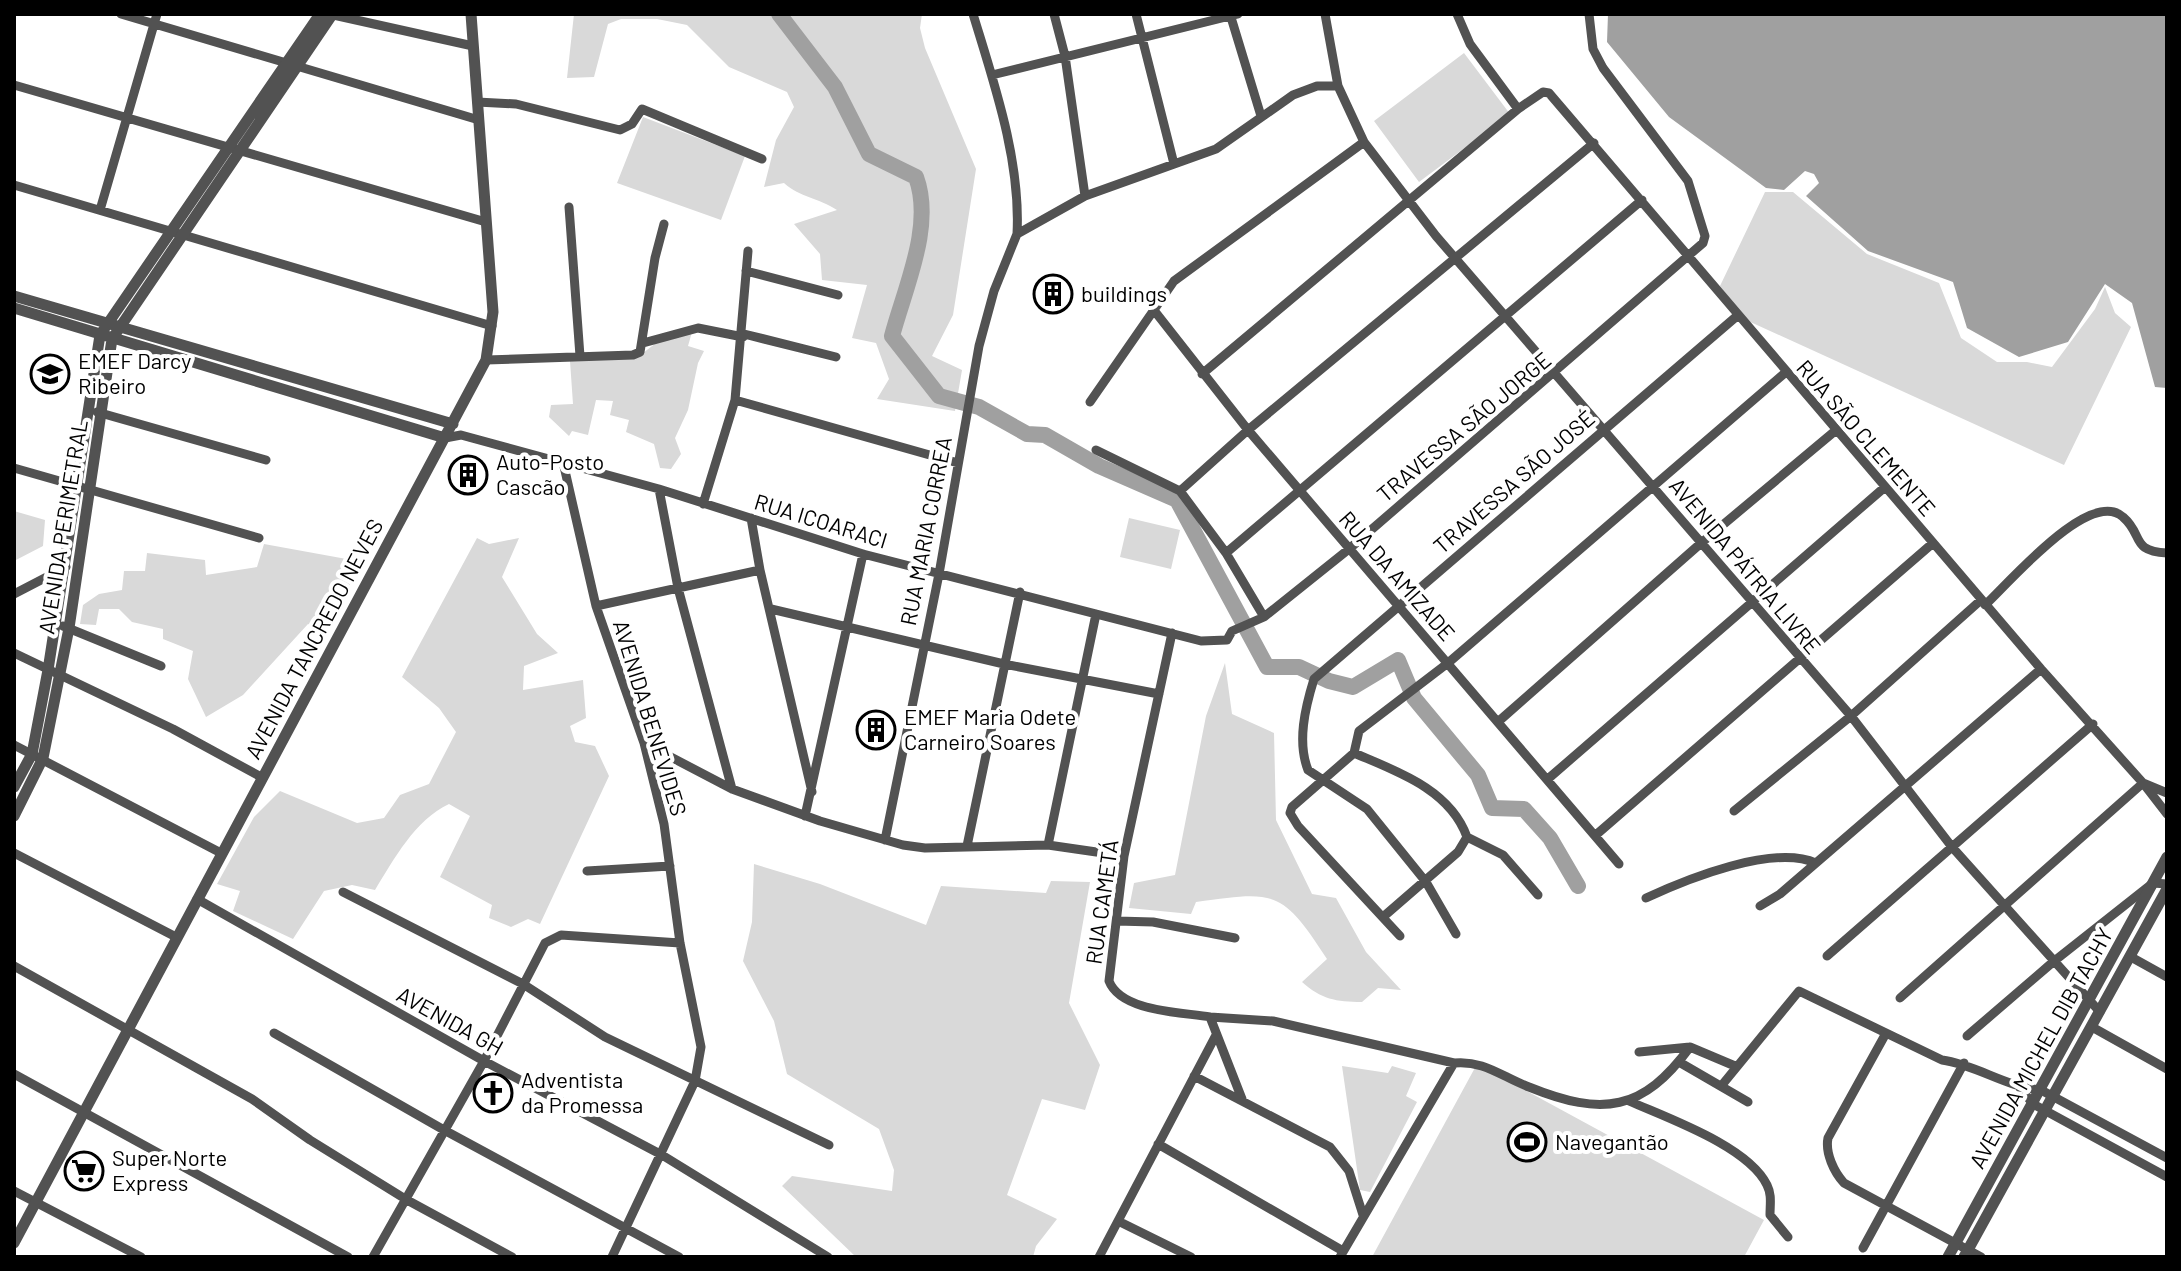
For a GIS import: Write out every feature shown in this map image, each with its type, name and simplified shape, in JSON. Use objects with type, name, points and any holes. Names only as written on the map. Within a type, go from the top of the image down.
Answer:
[{"type":"street","points":[[121,14],[156,19],[292,66],[479,120]]},
{"type":"street","points":[[327,14],[473,46]]},
{"type":"street","name":"AVENIDA PERIMETRAL","points":[[14,787],[37,756],[56,624],[68,595],[108,331],[327,14]]},
{"type":"street","name":"AVENIDA TANCREDO NEVES","points":[[14,1243],[486,360],[492,326],[471,14]]},
{"type":"street","points":[[973,14],[992,75],[1018,193],[1017,234]]},
{"type":"street","points":[[1054,14],[1065,56],[1085,196]]},
{"type":"street","points":[[1136,14],[1174,164]]},
{"type":"street","name":"AVENIDA PÁTRIA LIVRE","points":[[1325,14],[1338,86],[1364,142],[1409,201],[1504,316],[1752,600],[1799,660],[1851,716],[1952,847],[2100,1012]]},
{"type":"street","points":[[1202,374],[1518,109],[1470,44],[1457,14]]},
{"type":"street","points":[[1589,14],[1593,49],[1603,68],[1693,191],[1705,236],[1689,257]]},
{"type":"street","points":[[992,75],[1232,15],[1261,116]]},
{"type":"street","points":[[100,210],[156,19]]},
{"type":"street","points":[[14,85],[486,222]]},
{"type":"street","points":[[1017,234],[1035,221],[1085,196],[1216,149],[1261,116],[1307,89],[1338,86]]},
{"type":"street","name":"RUA SÃO CLEMENTE","points":[[1518,109],[1543,92],[1549,93],[2041,669],[2143,783],[2167,793]]},
{"type":"street","points":[[477,102],[516,104],[620,130],[632,124],[642,109],[762,159]]},
{"type":"street","points":[[1090,402],[1174,281],[1364,142]]},
{"type":"street","points":[[1180,491],[1248,430],[1457,260],[1594,143]]},
{"type":"street","points":[[14,185],[492,326]]},
{"type":"street","points":[[1226,553],[1642,200]]},
{"type":"street","points":[[569,207],[580,356]]},
{"type":"street","points":[[486,360],[633,355],[643,349],[655,258],[664,224]]},
{"type":"street","name":"RUA MARIA CORREA","points":[[885,840],[922,645],[939,574],[969,398],[994,291],[1017,234]]},
{"type":"street","points":[[703,504],[735,400],[744,335],[748,251]]},
{"type":"street","name":"TRAVESSA SÃO JORGE","points":[[1172,633],[1218,643],[1227,640],[1237,628],[1264,617],[1556,374],[1689,257]]},
{"type":"street","points":[[746,271],[838,295]]},
{"type":"street","points":[[14,296],[183,359],[445,438]]},
{"type":"street","points":[[14,308],[108,331],[188,346],[453,424],[461,435]]},
{"type":"street","name":"RUA DA AMIZADE","points":[[1153,309],[1248,430],[1597,834],[1619,864]]},
{"type":"street","name":"TRAVESSA SÃO JOSÉ","points":[[1320,781],[1308,770],[1304,760],[1304,715],[1317,675],[1737,316]]},
{"type":"street","points":[[643,343],[651,343],[663,334],[698,328],[744,335],[836,357]]},
{"type":"street","points":[[183,359],[188,346]]},
{"type":"street","points":[[1400,936],[1290,813],[1320,781],[1354,753],[1359,731],[1379,719],[1448,663],[1786,372]]},
{"type":"street","points":[[282,389],[286,375]]},
{"type":"street","points":[[735,400],[958,463]]},
{"type":"street","points":[[95,412],[266,460]]},
{"type":"street","points":[[1499,721],[1700,544],[1835,431]]},
{"type":"street","name":"RUA ICOARACI","points":[[445,438],[461,435],[563,462],[863,554],[1172,633]]},
{"type":"street","points":[[1096,450],[1180,491],[1226,553],[1264,617]]},
{"type":"street","name":"AVENIDA BENEVIDES","points":[[563,462],[596,606],[644,743],[664,824],[680,943],[701,1047],[695,1081],[612,1257]]},
{"type":"street","points":[[14,468],[259,538]]},
{"type":"street","points":[[1549,778],[1885,487]]},
{"type":"street","name":"AVENIDA PERIMETRAL","points":[[14,816],[37,756],[60,677],[69,628],[66,567],[83,489]]},
{"type":"street","points":[[659,489],[678,588],[732,789]]},
{"type":"street","points":[[1734,811],[1851,716],[2086,514],[2110,510],[2122,515],[2139,545],[2149,552],[2167,553]]},
{"type":"street","points":[[751,518],[760,570],[812,792]]},
{"type":"street","points":[[1597,834],[1933,543]]},
{"type":"street","points":[[805,816],[863,554]]},
{"type":"street","points":[[14,594],[66,567]]},
{"type":"street","points":[[596,606],[760,570]]},
{"type":"street","points":[[967,846],[1020,592]]},
{"type":"street","points":[[771,609],[1004,664],[1159,694]]},
{"type":"street","points":[[1048,845],[1096,614]]},
{"type":"street","points":[[56,624],[161,666]]},
{"type":"street","name":"RUA CAMETÁ","points":[[1172,633],[1124,856],[1109,981],[1118,994],[1140,1004],[1210,1017],[1273,1021],[1454,1063],[1481,1063],[1529,1088],[1573,1100],[1600,1104],[1629,1101]]},
{"type":"street","points":[[14,653],[173,729],[263,778]]},
{"type":"street","points":[[1760,906],[1780,894],[2041,669]]},
{"type":"street","points":[[1827,956],[2093,724]]},
{"type":"street","points":[[644,743],[732,789],[805,816],[885,840],[925,848],[1048,845],[1124,856]]},
{"type":"street","points":[[14,745],[221,853]]},
{"type":"street","points":[[1354,753],[1425,786],[1440,799],[1467,837],[1503,855],[1538,895]]},
{"type":"street","points":[[1320,781],[1351,795],[1367,809],[1426,882],[1456,934]]},
{"type":"street","points":[[1900,998],[2143,783],[2167,814]]},
{"type":"street","points":[[1383,917],[1458,852],[1467,837]]},
{"type":"street","points":[[14,853],[176,937]]},
{"type":"street","points":[[1646,898],[1679,882],[1773,857],[1800,857],[1816,863]]},
{"type":"street","name":"AVENIDA MICHEL DIB TACHY","points":[[1948,1257],[2167,857]]},
{"type":"street","points":[[587,871],[670,866]]},
{"type":"street","points":[[1967,1036],[2053,962],[2153,883],[2167,887]]},
{"type":"street","name":"AVENIDA MICHEL DIB TACHY","points":[[1966,1254],[2047,1112],[2167,887]]},
{"type":"street","points":[[343,892],[523,984],[605,1037],[829,1145]]},
{"type":"street","name":"AVENIDA GH","points":[[197,899],[484,1061],[662,1155],[812,1244],[828,1257]]},
{"type":"street","points":[[1117,921],[1153,922],[1235,938]]},
{"type":"street","points":[[373,1257],[484,1061],[545,943],[555,936],[680,943]]},
{"type":"street","points":[[2131,957],[2167,977]]},
{"type":"street","points":[[14,966],[252,1099],[310,1140],[407,1200],[512,1257]]},
{"type":"street","points":[[1722,1085],[1799,991],[1942,1060],[1964,1063],[2020,1088],[2041,1090],[2055,1096],[2167,1158]]},
{"type":"street","points":[[1210,1017],[1242,1099]]},
{"type":"street","points":[[2092,1027],[2167,1069]]},
{"type":"street","points":[[274,1033],[444,1130],[679,1257]]},
{"type":"street","points":[[1099,1257],[1216,1035]]},
{"type":"street","points":[[1885,1035],[1826,1147],[1837,1176],[1844,1183],[1956,1243],[1966,1254],[1981,1257]]},
{"type":"street","points":[[1639,1052],[1690,1047],[1735,1066]]},
{"type":"street","points":[[1629,1101],[1651,1091],[1690,1047]]},
{"type":"street","points":[[1679,1062],[1748,1102]]},
{"type":"street","points":[[1158,1144],[1341,1254],[1454,1063]]},
{"type":"street","points":[[1863,1248],[1964,1063]]},
{"type":"street","points":[[14,1074],[348,1257]]},
{"type":"street","points":[[1194,1076],[1330,1147],[1342,1159],[1363,1215]]},
{"type":"street","points":[[2020,1088],[2033,1104],[2167,1177]]},
{"type":"street","points":[[1629,1101],[1688,1128],[1750,1163],[1766,1182],[1771,1195],[1770,1215],[1788,1237]]},
{"type":"street","points":[[14,1191],[141,1257]]},
{"type":"street","points":[[1118,1221],[1191,1257]]},
{"type":"shaded area","points":[[574,14],[922,14],[920,28],[925,48],[976,169],[953,315],[932,356],[962,370],[955,411],[877,399],[889,379],[876,343],[852,338],[867,285],[822,280],[820,254],[794,224],[837,210],[784,183],[764,187],[776,140],[794,107],[787,92],[729,67],[687,25],[657,19],[621,19],[608,24],[594,77],[567,78]]},
{"type":"shaded area","points":[[1608,14],[2167,14],[2167,388],[2155,387],[2132,303],[2105,284],[2068,342],[2019,357],[1967,328],[1953,282],[1868,251],[1806,196],[1819,183],[1814,174],[1805,171],[1784,190],[1766,188],[1669,117],[1607,42]]},
{"type":"shaded area","points":[[1464,53],[1510,114],[1419,182],[1374,121]]},
{"type":"shaded area","points":[[643,117],[745,156],[721,220],[617,183]]},
{"type":"shaded area","points":[[1765,192],[1793,192],[1867,254],[1939,283],[1961,338],[1997,362],[2027,362],[2052,367],[2095,309],[2105,287],[2115,313],[2131,327],[2064,465],[1746,320],[1720,286]]},
{"type":"shaded area","points":[[692,332],[688,346],[704,351],[698,363],[688,410],[675,438],[681,454],[671,469],[660,468],[654,444],[626,432],[629,420],[610,415],[613,401],[596,400],[588,435],[572,431],[569,436],[549,417],[551,405],[573,404],[570,361],[638,357],[661,339]]},
{"type":"shaded area","points":[[14,511],[45,520],[43,546],[14,561]]},
{"type":"shaded area","points":[[1129,518],[1180,530],[1171,569],[1120,557]]},
{"type":"shaded area","points":[[477,538],[489,544],[519,538],[502,577],[537,634],[558,653],[524,666],[523,690],[583,680],[586,718],[570,726],[575,742],[595,746],[609,776],[540,924],[528,919],[511,927],[489,918],[492,905],[440,877],[470,816],[449,804],[416,830],[375,890],[352,885],[324,891],[293,939],[233,911],[240,891],[217,884],[254,817],[280,791],[357,823],[384,818],[400,795],[429,784],[456,732],[439,708],[402,677]]},
{"type":"shaded area","points":[[264,544],[363,562],[323,631],[308,624],[243,695],[206,717],[188,679],[193,651],[163,639],[163,629],[132,622],[119,609],[99,609],[96,625],[80,624],[83,605],[99,594],[122,590],[124,571],[145,571],[147,553],[205,560],[206,575],[257,567]]},
{"type":"shaded area","points":[[1225,663],[1232,714],[1274,733],[1276,820],[1312,894],[1336,898],[1366,952],[1401,990],[1378,988],[1362,1002],[1353,1002],[1329,998],[1309,988],[1302,982],[1327,959],[1299,919],[1274,900],[1243,896],[1196,902],[1191,914],[1129,908],[1134,883],[1175,875],[1206,716]]},
{"type":"shaded area","points":[[754,864],[820,884],[926,925],[941,886],[1046,893],[1051,881],[1090,882],[1069,1003],[1100,1065],[1085,1110],[1042,1099],[1007,1195],[1057,1219],[1036,1246],[1033,1257],[856,1257],[782,1186],[792,1176],[892,1191],[894,1170],[879,1129],[787,1074],[774,1021],[743,961],[752,922]]},
{"type":"shaded area","name":"Navegantão","points":[[1477,1064],[1764,1220],[1744,1257],[1372,1257]]},
{"type":"shaded area","points":[[1342,1066],[1388,1073],[1392,1066],[1416,1073],[1406,1096],[1417,1102],[1370,1192],[1360,1190]]},
{"type":"waterway","points":[[779,14],[835,87],[869,154],[916,177],[921,196],[920,236],[892,336],[939,396],[979,407],[1027,434],[1045,435],[1099,466],[1177,500],[1267,667],[1299,667],[1329,681],[1353,687],[1398,660],[1414,698],[1478,775],[1492,808],[1524,809],[1550,838],[1578,886]]},
{"type":"place","name":"buildings","points":[[1053,294]]},
{"type":"place","name":"EMEF Darcy Ribeiro","points":[[50,374]]},
{"type":"place","name":"Auto-Posto Cascão","points":[[468,475]]},
{"type":"place","name":"EMEF Maria Odete Carneiro Soares","points":[[876,730]]},
{"type":"place","name":"Adventista da Promessa","points":[[493,1093]]},
{"type":"place","name":"Navegantão","points":[[1527,1142]]},
{"type":"place","name":"Super Norte Express","points":[[84,1171]]}]
